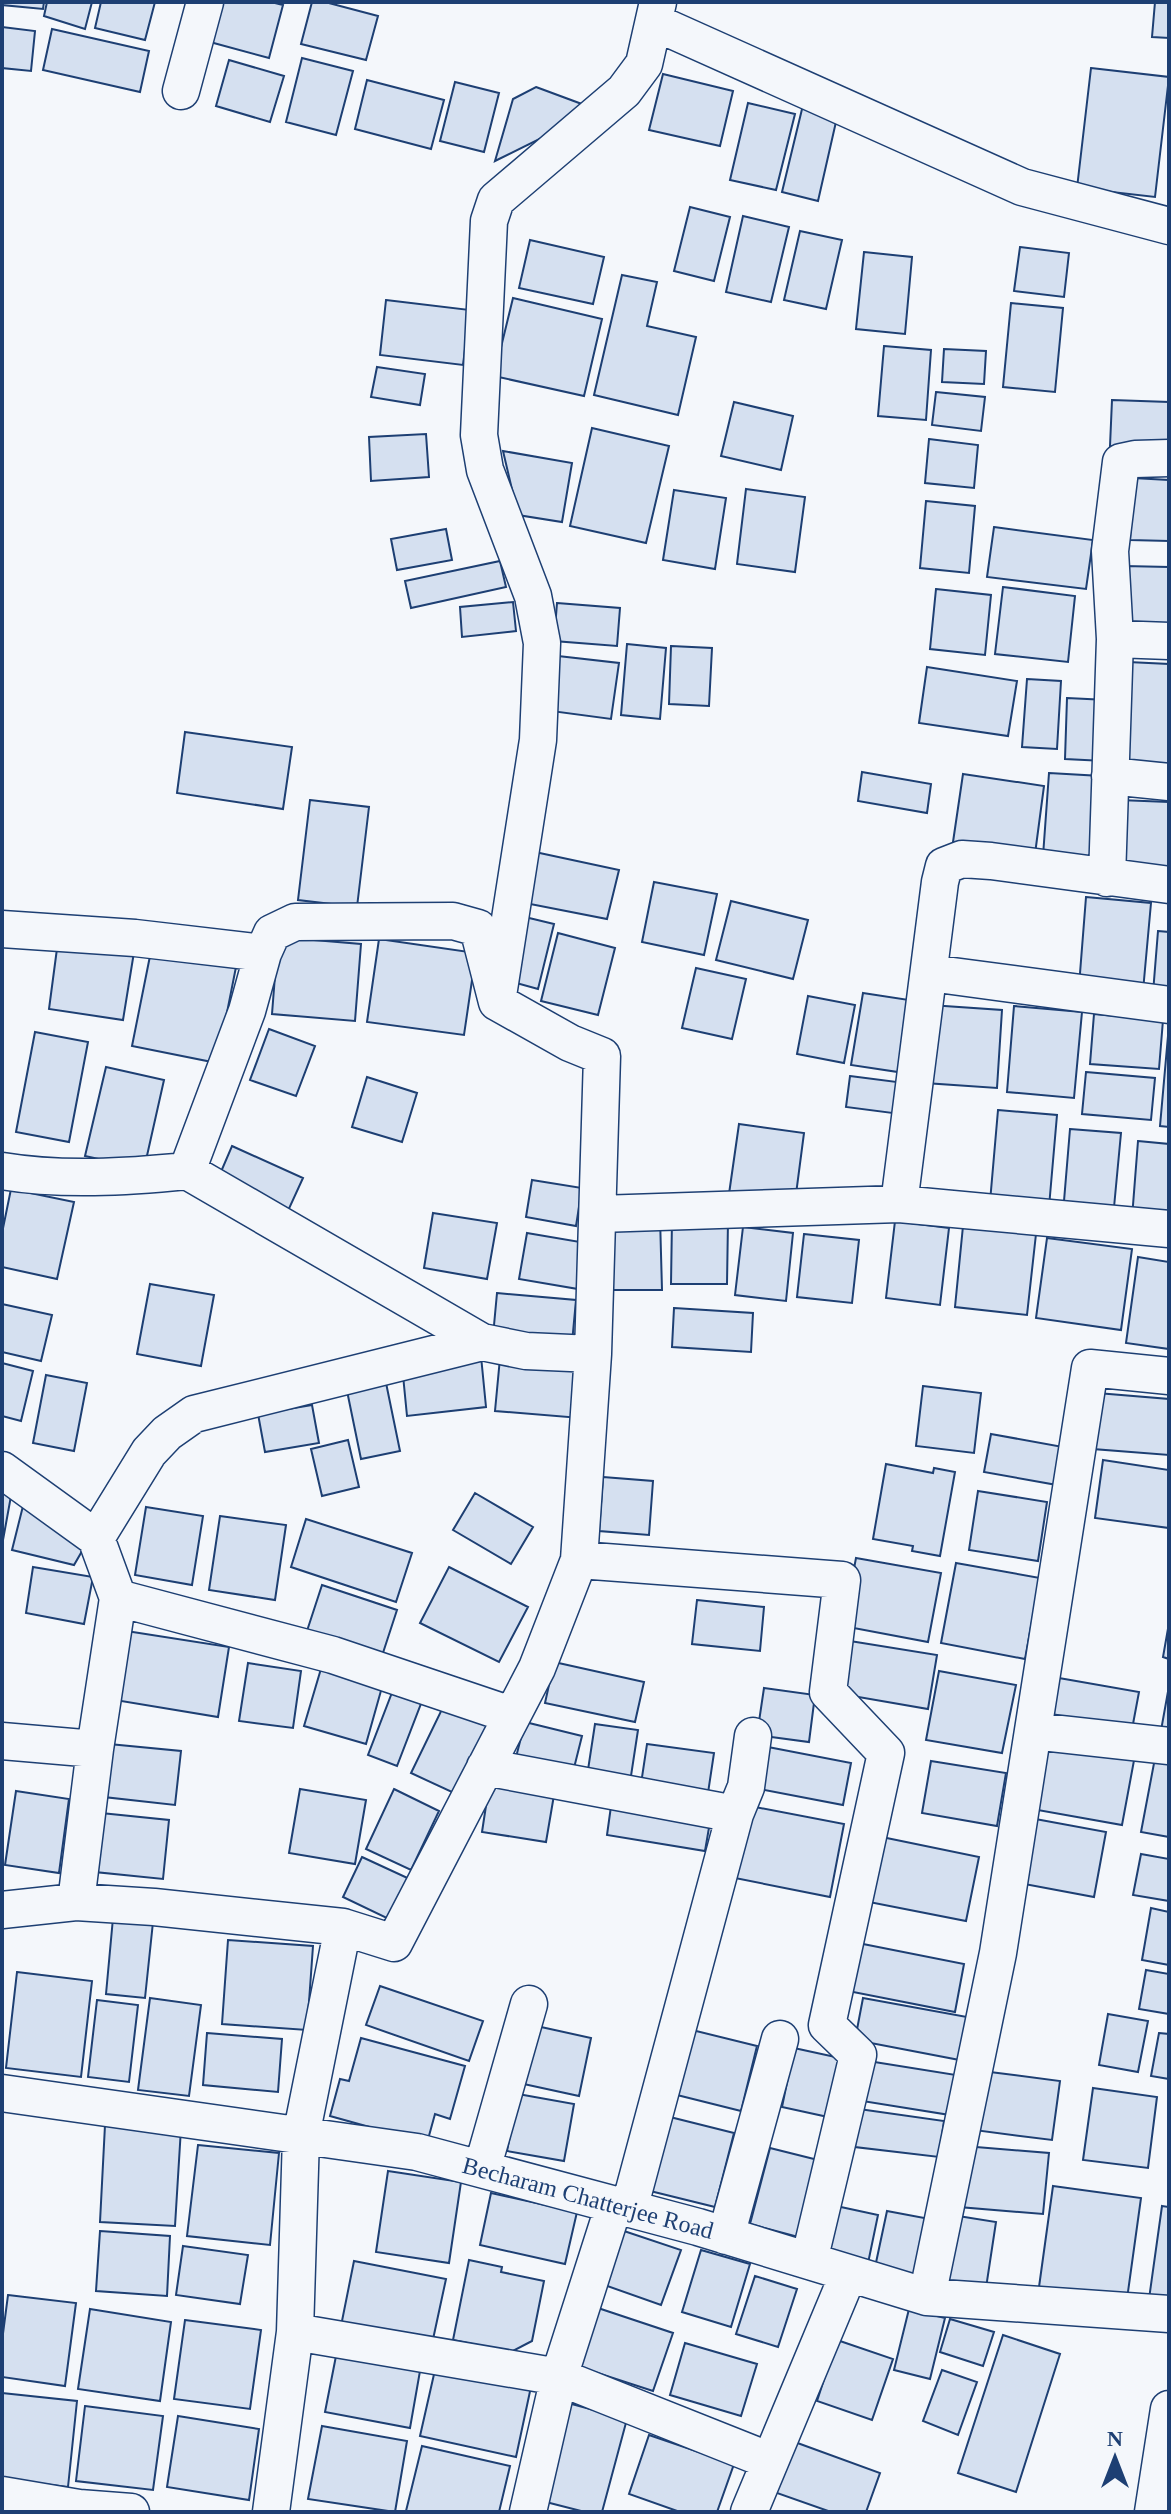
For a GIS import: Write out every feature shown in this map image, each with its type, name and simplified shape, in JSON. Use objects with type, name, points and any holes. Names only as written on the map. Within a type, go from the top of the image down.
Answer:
[{"type":"street","points":[[181,91],[205,2]]},
{"type":"street","points":[[497,1002],[538,740],[542,643],[533,596],[485,470],[479,435],[489,221],[496,200],[624,91],[644,64],[656,12],[1022,187],[1169,226]]},
{"type":"street","points":[[1107,878],[1115,639],[1110,551],[1121,462],[1169,458]]},
{"type":"street","points":[[1115,639],[1169,641]]},
{"type":"street","points":[[1110,776],[1169,782]]},
{"type":"street","points":[[899,1204],[944,866],[962,859],[991,861],[1169,885]]},
{"type":"street","points":[[2,1910],[76,1902],[154,1907],[343,1927],[394,1943],[537,1668],[579,1560],[593,1354],[602,1056],[570,1043],[497,1002],[478,928],[453,921],[295,922],[272,933],[263,953],[247,1011],[187,1171]]},
{"type":"street","points":[[2,929],[135,938],[263,953]]},
{"type":"street","points":[[930,973],[1169,1005]]},
{"type":"street","points":[[2,1171],[23,1175],[132,1177],[187,1171],[482,1342],[526,1351],[593,1354]]},
{"type":"street","points":[[599,1214],[899,1204],[1169,1229]]},
{"type":"street","points":[[96,1538],[149,1452],[167,1433],[194,1414],[482,1342]]},
{"type":"street","points":[[927,2297],[998,1953],[1090,1368],[1169,1376]]},
{"type":"street","points":[[2,1470],[96,1538],[118,1598],[76,1902]]},
{"type":"street","points":[[579,1560],[842,1580],[828,1692],[886,1753],[827,2025],[858,2055],[809,2261]]},
{"type":"street","points":[[118,1598],[333,1655],[511,1715]]},
{"type":"street","points":[[1033,1731],[1169,1746]]},
{"type":"street","points":[[528,2512],[559,2377],[622,2207],[735,1814],[746,1787],[753,1736]]},
{"type":"street","points":[[2,1741],[95,1749]]},
{"type":"street","points":[[485,1767],[735,1814]]},
{"type":"street","points":[[271,2512],[295,2332],[301,2136],[343,1927]]},
{"type":"street","points":[[482,2169],[529,2004]]},
{"type":"street","points":[[726,2236],[780,2039]]},
{"type":"street","name":"Becharam Chatterjee Road","points":[[2,2093],[417,2152],[726,2236],[927,2297],[1169,2314]]},
{"type":"street","points":[[749,2512],[848,2275]]},
{"type":"street","points":[[295,2332],[559,2377],[770,2461]]},
{"type":"street","points":[[1153,2512],[1169,2409]]},
{"type":"street","points":[[2,2495],[79,2508],[131,2512]]},
{"type":"building","points":[[2,2],[44,2],[43,9],[2,5]]},
{"type":"building","points":[[47,2],[92,2],[85,29],[44,16]]},
{"type":"building","points":[[101,2],[155,2],[145,40],[95,28]]},
{"type":"building","points":[[221,2],[271,2],[283,5],[269,58],[210,42]]},
{"type":"building","points":[[312,2],[325,2],[378,16],[366,60],[301,44]]},
{"type":"building","points":[[1155,2],[1169,2],[1169,38],[1152,37]]},
{"type":"building","points":[[2,27],[35,31],[31,71],[2,68]]},
{"type":"building","points":[[52,29],[149,51],[140,92],[43,70]]},
{"type":"building","points":[[302,58],[353,71],[336,135],[286,122]]},
{"type":"building","points":[[229,60],[284,76],[270,122],[216,106]]},
{"type":"building","points":[[1091,68],[1169,77],[1155,197],[1077,188]]},
{"type":"building","points":[[663,74],[733,91],[720,146],[649,130]]},
{"type":"building","points":[[367,80],[444,100],[431,149],[355,129]]},
{"type":"building","points":[[455,82],[499,93],[484,152],[440,141]]},
{"type":"building","points":[[536,87],[598,110],[495,161],[513,99]]},
{"type":"building","points":[[748,103],[795,114],[776,190],[730,180]]},
{"type":"building","points":[[803,105],[838,113],[818,201],[782,192]]},
{"type":"building","points":[[690,207],[730,217],[714,281],[674,271]]},
{"type":"building","points":[[743,216],[789,227],[771,302],[726,292]]},
{"type":"building","points":[[800,231],[842,240],[826,309],[784,300]]},
{"type":"building","points":[[530,240],[604,257],[593,304],[519,288]]},
{"type":"building","points":[[1020,247],[1069,253],[1064,297],[1014,291]]},
{"type":"building","points":[[864,252],[912,257],[905,334],[856,329]]},
{"type":"building","points":[[622,275],[657,282],[647,326],[696,337],[678,415],[594,395]]},
{"type":"building","points":[[513,298],[602,319],[584,396],[494,376]]},
{"type":"building","points":[[386,300],[470,310],[463,365],[380,355]]},
{"type":"building","points":[[1011,303],[1063,308],[1055,392],[1003,387]]},
{"type":"building","points":[[884,346],[931,350],[926,420],[878,416]]},
{"type":"building","points":[[944,349],[986,351],[984,384],[942,382]]},
{"type":"building","points":[[377,367],[425,374],[420,405],[371,397]]},
{"type":"building","points":[[936,392],[985,397],[981,431],[932,425]]},
{"type":"building","points":[[1112,400],[1169,402],[1169,448],[1110,446]]},
{"type":"building","points":[[734,402],[793,416],[781,470],[721,456]]},
{"type":"building","points":[[592,428],[669,446],[646,543],[570,526]]},
{"type":"building","points":[[426,434],[429,477],[371,481],[369,437]]},
{"type":"building","points":[[929,439],[978,445],[974,488],[925,483]]},
{"type":"building","points":[[503,451],[572,463],[562,522],[518,515]]},
{"type":"building","points":[[1133,478],[1169,480],[1169,541],[1130,540]]},
{"type":"building","points":[[746,489],[805,497],[795,572],[737,564]]},
{"type":"building","points":[[674,490],[726,498],[715,569],[663,560]]},
{"type":"building","points":[[926,501],[975,506],[969,573],[920,568]]},
{"type":"building","points":[[994,527],[1093,540],[1086,589],[987,577]]},
{"type":"building","points":[[446,529],[452,560],[397,570],[391,539]]},
{"type":"building","points":[[500,561],[506,587],[411,608],[405,581]]},
{"type":"building","points":[[1124,566],[1169,567],[1169,625],[1122,623]]},
{"type":"building","points":[[1003,587],[1075,596],[1068,662],[995,654]]},
{"type":"building","points":[[936,589],[991,595],[985,655],[930,649]]},
{"type":"building","points":[[513,602],[516,631],[462,637],[460,607]]},
{"type":"building","points":[[557,603],[620,608],[617,646],[554,641]]},
{"type":"building","points":[[627,644],[666,648],[660,719],[621,715]]},
{"type":"building","points":[[671,646],[712,648],[709,706],[669,704]]},
{"type":"building","points":[[558,656],[619,663],[611,719],[551,711]]},
{"type":"building","points":[[1128,662],[1169,664],[1169,768],[1124,766]]},
{"type":"building","points":[[927,667],[1017,681],[1008,736],[919,723]]},
{"type":"building","points":[[1027,679],[1061,681],[1057,749],[1022,747]]},
{"type":"building","points":[[1067,698],[1107,700],[1104,761],[1065,759]]},
{"type":"building","points":[[185,732],[292,747],[283,809],[177,793]]},
{"type":"building","points":[[862,772],[931,784],[927,813],[858,801]]},
{"type":"building","points":[[1049,773],[1101,776],[1095,860],[1043,856]]},
{"type":"building","points":[[963,774],[1044,786],[1035,854],[953,842]]},
{"type":"building","points":[[310,800],[369,807],[357,907],[298,900]]},
{"type":"building","points":[[1119,800],[1169,802],[1169,878],[1116,876]]},
{"type":"building","points":[[535,852],[619,870],[607,919],[525,903]]},
{"type":"building","points":[[654,882],[717,894],[704,955],[642,942]]},
{"type":"building","points":[[1086,897],[1151,903],[1143,991],[1079,986]]},
{"type":"building","points":[[731,901],[808,920],[793,979],[716,960]]},
{"type":"building","points":[[525,917],[554,924],[538,989],[509,981]]},
{"type":"building","points":[[1158,931],[1169,932],[1169,994],[1153,993]]},
{"type":"building","points":[[558,933],[615,948],[598,1015],[541,1001]]},
{"type":"building","points":[[278,937],[361,944],[355,1021],[272,1014]]},
{"type":"building","points":[[379,939],[476,953],[464,1035],[367,1022]]},
{"type":"building","points":[[58,941],[134,952],[123,1020],[49,1009]]},
{"type":"building","points":[[151,951],[236,967],[217,1063],[132,1046]]},
{"type":"building","points":[[696,968],[746,979],[732,1039],[682,1028]]},
{"type":"building","points":[[863,993],[909,1000],[898,1072],[851,1065]]},
{"type":"building","points":[[808,996],[855,1005],[844,1063],[797,1054]]},
{"type":"building","points":[[930,1005],[1002,1010],[997,1088],[925,1083]]},
{"type":"building","points":[[1014,1006],[1082,1012],[1074,1098],[1007,1092]]},
{"type":"building","points":[[1094,1014],[1163,1020],[1159,1069],[1090,1064]]},
{"type":"building","points":[[269,1029],[315,1046],[296,1096],[250,1080]]},
{"type":"building","points":[[35,1032],[88,1042],[69,1142],[16,1132]]},
{"type":"building","points":[[1169,1036],[1169,1127],[1160,1126]]},
{"type":"building","points":[[106,1067],[164,1080],[144,1169],[85,1156]]},
{"type":"building","points":[[1086,1072],[1155,1078],[1151,1120],[1082,1114]]},
{"type":"building","points":[[850,1076],[905,1083],[900,1114],[846,1107]]},
{"type":"building","points":[[367,1077],[417,1093],[402,1142],[352,1127]]},
{"type":"building","points":[[998,1110],[1057,1115],[1049,1207],[990,1202]]},
{"type":"building","points":[[739,1124],[804,1133],[795,1202],[729,1194]]},
{"type":"building","points":[[1070,1129],[1121,1133],[1113,1218],[1063,1213]]},
{"type":"building","points":[[1138,1141],[1169,1144],[1169,1221],[1132,1218]]},
{"type":"building","points":[[232,1146],[303,1178],[287,1213],[217,1181]]},
{"type":"building","points":[[532,1180],[582,1188],[576,1226],[526,1217]]},
{"type":"building","points":[[11,1189],[74,1202],[57,1279],[2,1267],[2,1233]]},
{"type":"building","points":[[433,1213],[497,1223],[487,1279],[424,1268]]},
{"type":"building","points":[[660,1217],[662,1290],[612,1290],[611,1218]]},
{"type":"building","points":[[672,1220],[728,1221],[727,1284],[671,1284]]},
{"type":"building","points":[[895,1221],[949,1228],[940,1305],[886,1298]]},
{"type":"building","points":[[963,1226],[1036,1234],[1027,1315],[955,1307]]},
{"type":"building","points":[[743,1227],[793,1233],[786,1301],[735,1295]]},
{"type":"building","points":[[527,1233],[586,1243],[578,1289],[519,1279]]},
{"type":"building","points":[[804,1234],[859,1240],[852,1303],[797,1297]]},
{"type":"building","points":[[1047,1238],[1132,1249],[1121,1330],[1036,1318]]},
{"type":"building","points":[[1138,1257],[1169,1262],[1169,1349],[1126,1343]]},
{"type":"building","points":[[150,1284],[214,1295],[201,1366],[137,1354]]},
{"type":"building","points":[[497,1293],[576,1300],[572,1343],[493,1336]]},
{"type":"building","points":[[2,1304],[52,1315],[41,1361],[2,1352]]},
{"type":"building","points":[[674,1308],[753,1313],[751,1352],[672,1347]]},
{"type":"building","points":[[481,1356],[486,1407],[407,1416],[402,1365]]},
{"type":"building","points":[[500,1358],[585,1366],[580,1418],[495,1411]]},
{"type":"building","points":[[2,1363],[33,1371],[21,1421],[2,1416]]},
{"type":"building","points":[[46,1375],[87,1383],[74,1451],[33,1443]]},
{"type":"building","points":[[385,1378],[400,1451],[361,1459],[346,1386]]},
{"type":"building","points":[[923,1386],[981,1393],[974,1453],[916,1446]]},
{"type":"building","points":[[1097,1393],[1169,1399],[1169,1455],[1093,1449]]},
{"type":"building","points":[[312,1405],[319,1443],[265,1452],[258,1414]]},
{"type":"building","points":[[991,1434],[1063,1447],[1057,1485],[984,1472]]},
{"type":"building","points":[[348,1440],[359,1487],[322,1496],[311,1449]]},
{"type":"building","points":[[1103,1460],[1169,1470],[1169,1528],[1095,1518]]},
{"type":"building","points":[[886,1464],[933,1473],[934,1468],[955,1472],[940,1556],[912,1551],[913,1546],[873,1539]]},
{"type":"building","points":[[603,1477],[653,1481],[649,1535],[599,1531]]},
{"type":"building","points":[[2,1483],[13,1485],[3,1540],[2,1540]]},
{"type":"building","points":[[978,1491],[1047,1502],[1038,1561],[969,1550]]},
{"type":"building","points":[[475,1493],[533,1527],[511,1564],[453,1530]]},
{"type":"building","points":[[25,1498],[89,1539],[74,1565],[12,1550]]},
{"type":"building","points":[[146,1507],[203,1516],[192,1585],[135,1575]]},
{"type":"building","points":[[220,1516],[286,1525],[275,1600],[209,1590]]},
{"type":"building","points":[[306,1519],[412,1553],[396,1602],[291,1567]]},
{"type":"building","points":[[856,1558],[941,1573],[928,1642],[843,1626]]},
{"type":"building","points":[[956,1563],[1040,1578],[1025,1659],[941,1643]]},
{"type":"building","points":[[33,1567],[93,1577],[84,1624],[26,1613]]},
{"type":"building","points":[[449,1567],[528,1607],[499,1662],[420,1623]]},
{"type":"building","points":[[322,1585],[397,1610],[380,1662],[305,1637]]},
{"type":"building","points":[[697,1600],[764,1607],[760,1651],[692,1644]]},
{"type":"building","points":[[1169,1623],[1169,1659],[1163,1657]]},
{"type":"building","points":[[120,1630],[229,1647],[218,1717],[109,1699]]},
{"type":"building","points":[[850,1641],[937,1655],[928,1709],[841,1694]]},
{"type":"building","points":[[323,1662],[384,1680],[366,1744],[304,1726]]},
{"type":"building","points":[[554,1662],[644,1682],[635,1722],[545,1703]]},
{"type":"building","points":[[248,1663],[301,1671],[293,1728],[239,1721]]},
{"type":"building","points":[[939,1671],[1016,1685],[1002,1753],[926,1740]]},
{"type":"building","points":[[1059,1678],[1139,1692],[1130,1740],[1050,1725]]},
{"type":"building","points":[[1169,1686],[1169,1737],[1160,1736]]},
{"type":"building","points":[[764,1688],[815,1695],[809,1742],[757,1735]]},
{"type":"building","points":[[393,1690],[422,1701],[397,1766],[368,1755]]},
{"type":"building","points":[[445,1703],[488,1723],[454,1793],[411,1773]]},
{"type":"building","points":[[525,1722],[582,1736],[571,1780],[514,1765]]},
{"type":"building","points":[[595,1724],[638,1730],[629,1789],[586,1783]]},
{"type":"building","points":[[1044,1738],[1135,1755],[1122,1825],[1032,1809]]},
{"type":"building","points":[[109,1744],[181,1751],[175,1805],[104,1797]]},
{"type":"building","points":[[647,1744],[714,1753],[708,1793],[641,1784]]},
{"type":"building","points":[[768,1747],[851,1763],[843,1805],[759,1789]]},
{"type":"building","points":[[1155,1758],[1169,1761],[1169,1837],[1141,1832]]},
{"type":"building","points":[[931,1761],[1006,1773],[997,1826],[922,1813]]},
{"type":"building","points":[[489,1786],[554,1795],[546,1842],[482,1832]]},
{"type":"building","points":[[300,1789],[366,1800],[355,1864],[289,1853]]},
{"type":"building","points":[[394,1789],[439,1811],[411,1870],[366,1849]]},
{"type":"building","points":[[16,1791],[69,1799],[59,1873],[5,1865]]},
{"type":"building","points":[[612,1799],[711,1816],[705,1851],[607,1835]]},
{"type":"building","points":[[750,1806],[844,1824],[830,1897],[735,1878]]},
{"type":"building","points":[[101,1813],[169,1820],[163,1879],[95,1872]]},
{"type":"building","points":[[1030,1818],[1106,1832],[1094,1897],[1019,1883]]},
{"type":"building","points":[[877,1836],[979,1857],[966,1921],[864,1901]]},
{"type":"building","points":[[1141,1854],[1169,1859],[1169,1901],[1133,1895]]},
{"type":"building","points":[[362,1857],[414,1881],[395,1922],[343,1897]]},
{"type":"building","points":[[1151,1908],[1169,1912],[1169,1965],[1142,1960]]},
{"type":"building","points":[[113,1918],[153,1922],[145,1998],[106,1994]]},
{"type":"building","points":[[228,1940],[313,1946],[307,2030],[222,2024]]},
{"type":"building","points":[[858,1943],[964,1964],[955,2012],[848,1991]]},
{"type":"building","points":[[1146,1970],[1169,1974],[1169,2014],[1139,2009]]},
{"type":"building","points":[[17,1972],[92,1981],[81,2077],[6,2068]]},
{"type":"building","points":[[380,1986],[483,2021],[469,2061],[366,2025]]},
{"type":"building","points":[[150,1998],[201,2005],[189,2096],[138,2090]]},
{"type":"building","points":[[863,1998],[978,2019],[970,2062],[855,2040]]},
{"type":"building","points":[[97,2000],[138,2005],[129,2082],[88,2077]]},
{"type":"building","points":[[1108,2014],[1148,2021],[1138,2072],[1099,2065]]},
{"type":"building","points":[[532,2025],[591,2038],[579,2096],[519,2083]]},
{"type":"building","points":[[688,2029],[757,2046],[741,2111],[673,2094]]},
{"type":"building","points":[[207,2033],[282,2039],[278,2092],[203,2085]]},
{"type":"building","points":[[1159,2033],[1169,2034],[1169,2079],[1151,2076]]},
{"type":"building","points":[[361,2038],[465,2066],[450,2119],[435,2114],[427,2143],[330,2116],[340,2079],[349,2081]]},
{"type":"building","points":[[794,2048],[840,2058],[828,2117],[782,2107]]},
{"type":"building","points":[[862,2060],[956,2075],[950,2115],[856,2100]]},
{"type":"building","points":[[982,2071],[1060,2081],[1052,2140],[974,2130]]},
{"type":"building","points":[[1093,2088],[1157,2097],[1148,2168],[1083,2160]]},
{"type":"building","points":[[518,2094],[574,2104],[564,2161],[507,2151]]},
{"type":"building","points":[[859,2109],[944,2121],[939,2157],[855,2147]]},
{"type":"building","points":[[662,2115],[734,2133],[715,2207],[642,2189]]},
{"type":"building","points":[[105,2125],[181,2128],[175,2226],[100,2222]]},
{"type":"building","points":[[198,2145],[279,2153],[270,2245],[187,2236]]},
{"type":"building","points":[[964,2146],[1049,2153],[1043,2214],[959,2207]]},
{"type":"building","points":[[770,2148],[822,2161],[802,2238],[750,2224]]},
{"type":"building","points":[[388,2171],[461,2182],[449,2263],[376,2252]]},
{"type":"building","points":[[1053,2186],[1141,2198],[1127,2299],[1039,2287]]},
{"type":"building","points":[[491,2193],[577,2212],[565,2264],[480,2245]]},
{"type":"building","points":[[827,2204],[878,2215],[867,2268],[816,2257]]},
{"type":"building","points":[[1162,2206],[1169,2207],[1169,2301],[1149,2299]]},
{"type":"building","points":[[887,2211],[935,2220],[922,2282],[874,2272]]},
{"type":"building","points":[[952,2215],[996,2222],[986,2288],[942,2282]]},
{"type":"building","points":[[615,2228],[681,2250],[661,2305],[596,2282]]},
{"type":"building","points":[[100,2231],[170,2236],[167,2296],[96,2291]]},
{"type":"building","points":[[183,2246],[248,2255],[240,2304],[176,2295]]},
{"type":"building","points":[[701,2250],[750,2264],[731,2327],[682,2312]]},
{"type":"building","points":[[469,2260],[502,2267],[501,2272],[544,2281],[532,2341],[511,2352],[453,2340]]},
{"type":"building","points":[[354,2261],[446,2279],[432,2344],[341,2326]]},
{"type":"building","points":[[755,2276],[797,2289],[778,2347],[736,2334]]},
{"type":"building","points":[[8,2295],[76,2303],[65,2386],[2,2377],[2,2341]]},
{"type":"building","points":[[595,2307],[673,2333],[653,2391],[576,2366]]},
{"type":"building","points":[[90,2309],[171,2322],[160,2401],[78,2389]]},
{"type":"building","points":[[909,2309],[945,2318],[930,2379],[894,2370]]},
{"type":"building","points":[[950,2319],[994,2332],[983,2366],[940,2352]]},
{"type":"building","points":[[185,2320],[261,2330],[250,2409],[174,2399]]},
{"type":"building","points":[[1003,2335],[1060,2354],[1016,2492],[958,2473]]},
{"type":"building","points":[[837,2340],[893,2359],[872,2420],[817,2401]]},
{"type":"building","points":[[685,2343],[757,2364],[741,2416],[670,2395]]},
{"type":"building","points":[[336,2356],[420,2371],[410,2428],[325,2412]]},
{"type":"building","points":[[437,2361],[532,2382],[516,2457],[420,2436]]},
{"type":"building","points":[[942,2370],[977,2382],[958,2435],[923,2421]]},
{"type":"building","points":[[2,2393],[77,2401],[68,2487],[2,2479]]},
{"type":"building","points":[[568,2403],[627,2419],[602,2512],[585,2512],[542,2501]]},
{"type":"building","points":[[85,2406],[163,2416],[153,2490],[76,2481]]},
{"type":"building","points":[[178,2416],[259,2429],[249,2500],[167,2487]]},
{"type":"building","points":[[322,2426],[407,2441],[395,2512],[308,2499]]},
{"type":"building","points":[[649,2435],[734,2464],[717,2512],[680,2512],[629,2494]]},
{"type":"building","points":[[792,2441],[880,2473],[866,2512],[831,2512],[774,2492]]},
{"type":"building","points":[[422,2446],[510,2466],[499,2512],[406,2511]]}]
